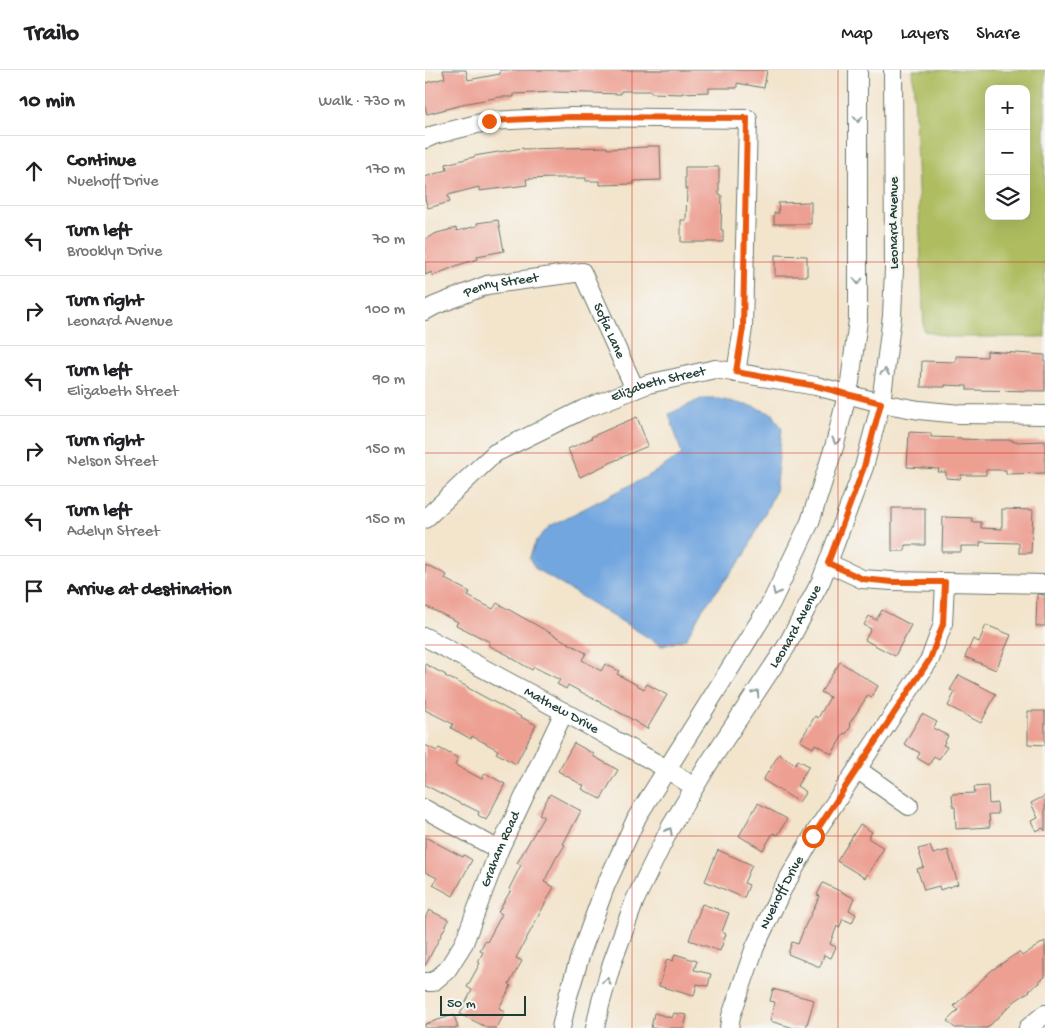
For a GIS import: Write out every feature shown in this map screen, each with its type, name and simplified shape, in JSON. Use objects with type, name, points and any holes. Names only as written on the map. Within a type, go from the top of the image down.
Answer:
[{"type":"street","points":[[561,1028],[578,962],[605,887],[637,817],[771,603],[809,522],[835,444],[850,382],[858,320],[858,70]]},
{"type":"street","name":"Leonard Avenue","points":[[595,1028],[612,963],[635,900],[670,828],[709,763],[786,647],[821,582],[864,467],[881,403],[893,316],[893,70]]},
{"type":"street","points":[[425,139],[489,121],[571,117],[747,118],[743,328],[736,372]]},
{"type":"street","name":"Penny Street","points":[[425,312],[434,306],[487,285],[582,272]]},
{"type":"street","name":"Sofia Lane","points":[[582,272],[635,389]]},
{"type":"street","name":"Elizabeth Street","points":[[425,519],[495,454],[584,409],[635,389],[715,369],[816,386],[881,403],[919,410],[960,414],[1045,415]]},
{"type":"street","points":[[828,563],[863,579],[892,582],[1045,584]]},
{"type":"street","name":"Nuehoff Drive","points":[[729,1028],[731,1016],[755,947],[782,890],[813,836],[930,659],[943,624],[945,582]]},
{"type":"street","name":"Mathew Drive","points":[[425,637],[667,769],[695,787]]},
{"type":"street","name":"Graham Road","points":[[429,982],[447,970],[465,943],[499,850],[564,712]]},
{"type":"street","points":[[857,769],[909,806]]},
{"type":"street","points":[[425,809],[499,850]]},
{"type":"street","points":[[1028,1028],[1045,1014]]},
{"type":"green space","points":[[913,70],[1045,70],[1045,337],[948,337],[924,331]]},
{"type":"water","points":[[701,399],[720,399],[754,407],[773,414],[782,429],[775,492],[745,555],[702,610],[686,639],[662,646],[536,569],[529,558],[536,541],[550,526],[652,474],[682,454],[669,414]]},
{"type":"building","points":[[443,70],[466,70],[468,80],[500,74],[500,70],[767,70],[764,88],[737,83],[737,88],[709,88],[709,92],[682,94],[621,91],[621,94],[555,92],[514,94],[514,97],[500,97],[462,104],[427,114],[425,107],[425,83],[445,78]]},
{"type":"building","points":[[660,146],[661,180],[634,181],[634,184],[600,185],[600,181],[586,181],[586,178],[526,179],[527,185],[479,191],[479,187],[448,195],[450,202],[428,208],[425,199],[425,177],[447,170],[446,164],[474,156],[523,148],[607,147],[607,149]]},
{"type":"building","points":[[685,167],[719,167],[719,195],[722,195],[721,230],[723,230],[723,242],[681,242],[681,220],[686,220],[687,189],[685,189]]},
{"type":"building","points":[[811,202],[811,224],[774,224],[774,213],[779,213],[778,203]]},
{"type":"building","points":[[498,220],[504,251],[477,256],[478,259],[433,276],[432,272],[425,275],[425,239],[437,233],[456,228],[457,231],[477,226],[477,223]]},
{"type":"building","points":[[775,255],[807,256],[807,276],[775,276]]},
{"type":"building","points":[[987,351],[1045,355],[1045,391],[967,390],[967,386],[945,385],[945,387],[921,387],[922,361],[956,362],[956,356],[987,357]]},
{"type":"building","points":[[637,417],[648,446],[580,477],[568,449]]},
{"type":"building","points":[[909,432],[931,433],[931,437],[961,439],[1013,440],[1013,442],[1045,441],[1045,473],[1006,474],[1006,470],[986,470],[986,475],[961,475],[960,479],[946,478],[946,472],[938,472],[939,469],[907,467]]},
{"type":"building","points":[[892,508],[925,508],[925,545],[905,545],[905,551],[892,551]]},
{"type":"building","points":[[1002,509],[1033,510],[1031,553],[1019,553],[1019,543],[980,542],[980,546],[961,546],[961,552],[942,552],[943,517],[972,518],[972,522],[981,522],[981,528],[1002,529]]},
{"type":"building","points":[[425,564],[447,575],[445,579],[470,592],[468,596],[493,609],[497,603],[586,653],[582,660],[601,671],[605,664],[619,671],[617,674],[644,689],[647,684],[667,695],[647,729],[568,685],[566,689],[557,684],[560,680],[534,667],[532,670],[488,645],[490,642],[456,625],[458,622],[425,606]]},
{"type":"building","points":[[1037,594],[1045,595],[1045,626],[1036,626]]},
{"type":"building","points":[[882,610],[911,625],[895,656],[865,640],[871,629],[864,625],[869,616],[876,620]]},
{"type":"building","points":[[986,625],[1011,635],[996,670],[965,657],[973,639],[979,642]]},
{"type":"building","points":[[840,662],[878,686],[872,697],[868,695],[849,724],[851,726],[846,734],[844,733],[832,754],[815,744],[813,748],[800,741],[815,716],[818,718],[830,697],[821,692]]},
{"type":"building","points":[[425,664],[536,725],[516,764],[496,753],[498,750],[472,736],[471,739],[451,728],[453,724],[425,710]]},
{"type":"building","points":[[959,675],[996,694],[981,723],[948,706],[955,692],[950,690]]},
{"type":"building","points":[[1028,711],[1045,711],[1045,745],[1028,744]]},
{"type":"building","points":[[922,714],[937,722],[933,728],[948,736],[943,745],[947,747],[939,759],[934,756],[929,765],[917,758],[920,753],[904,744]]},
{"type":"building","points":[[574,743],[618,770],[601,799],[582,789],[584,786],[558,771]]},
{"type":"building","points":[[425,745],[437,751],[439,748],[458,758],[455,765],[482,779],[485,773],[505,784],[486,820],[478,815],[479,812],[425,785]]},
{"type":"building","points":[[779,754],[795,764],[798,760],[809,766],[797,786],[806,792],[799,802],[763,780]]},
{"type":"building","points":[[988,786],[989,804],[997,803],[998,814],[989,814],[990,827],[956,829],[955,807],[953,807],[952,794],[975,793],[974,787]]},
{"type":"building","points":[[550,794],[581,811],[563,844],[565,845],[557,856],[544,882],[554,887],[516,958],[522,961],[509,984],[511,986],[499,1008],[505,1012],[497,1028],[488,1028],[460,1014],[472,990],[467,987],[480,963],[478,962],[483,952],[480,950],[485,941],[487,942],[502,914],[498,912],[511,890],[509,889],[521,865],[517,863],[544,816],[539,814]]},
{"type":"building","points":[[1045,796],[1045,831],[1043,828],[1036,831],[1031,821],[1038,818],[1031,803]]},
{"type":"building","points":[[758,803],[787,819],[778,835],[773,833],[763,850],[739,836]]},
{"type":"building","points":[[860,824],[872,832],[868,838],[884,848],[865,878],[837,861]]},
{"type":"building","points":[[425,837],[472,860],[453,896],[433,885],[437,878],[425,872]]},
{"type":"building","points":[[930,846],[933,854],[948,850],[958,884],[940,890],[939,886],[924,890],[917,869],[924,867],[918,849]]},
{"type":"building","points":[[718,850],[752,865],[744,883],[749,885],[744,898],[705,881]]},
{"type":"building","points":[[823,883],[854,898],[849,910],[856,914],[852,923],[843,919],[839,928],[837,926],[830,944],[836,947],[831,958],[824,955],[820,967],[788,954],[792,942],[798,944],[820,896],[817,895]]},
{"type":"building","points":[[702,904],[729,913],[722,932],[726,934],[720,951],[689,940]]},
{"type":"building","points":[[429,910],[449,920],[425,966],[425,918]]},
{"type":"building","points":[[1045,941],[1045,977],[1030,991],[1015,1001],[987,1028],[955,1028],[947,1021],[958,1010],[954,1006],[992,970],[1019,952],[1022,956]]},
{"type":"building","points":[[675,954],[697,961],[694,970],[711,974],[708,986],[697,984],[694,996],[659,986],[667,959],[673,961]]},
{"type":"building","points":[[773,989],[814,1000],[806,1028],[794,1028],[770,1021],[775,1002],[770,1001]]},
{"type":"building","points":[[654,1013],[672,1018],[674,1013],[687,1015],[684,1028],[651,1028]]},
{"type":"building","points":[[454,1015],[458,1028],[425,1028],[425,1024]]},
{"type":"route","points":[[489,121],[571,117],[747,118],[743,328],[736,372],[816,386],[881,403],[864,467],[828,563],[863,579],[892,582],[945,582],[943,624],[930,659],[813,836]]}]
